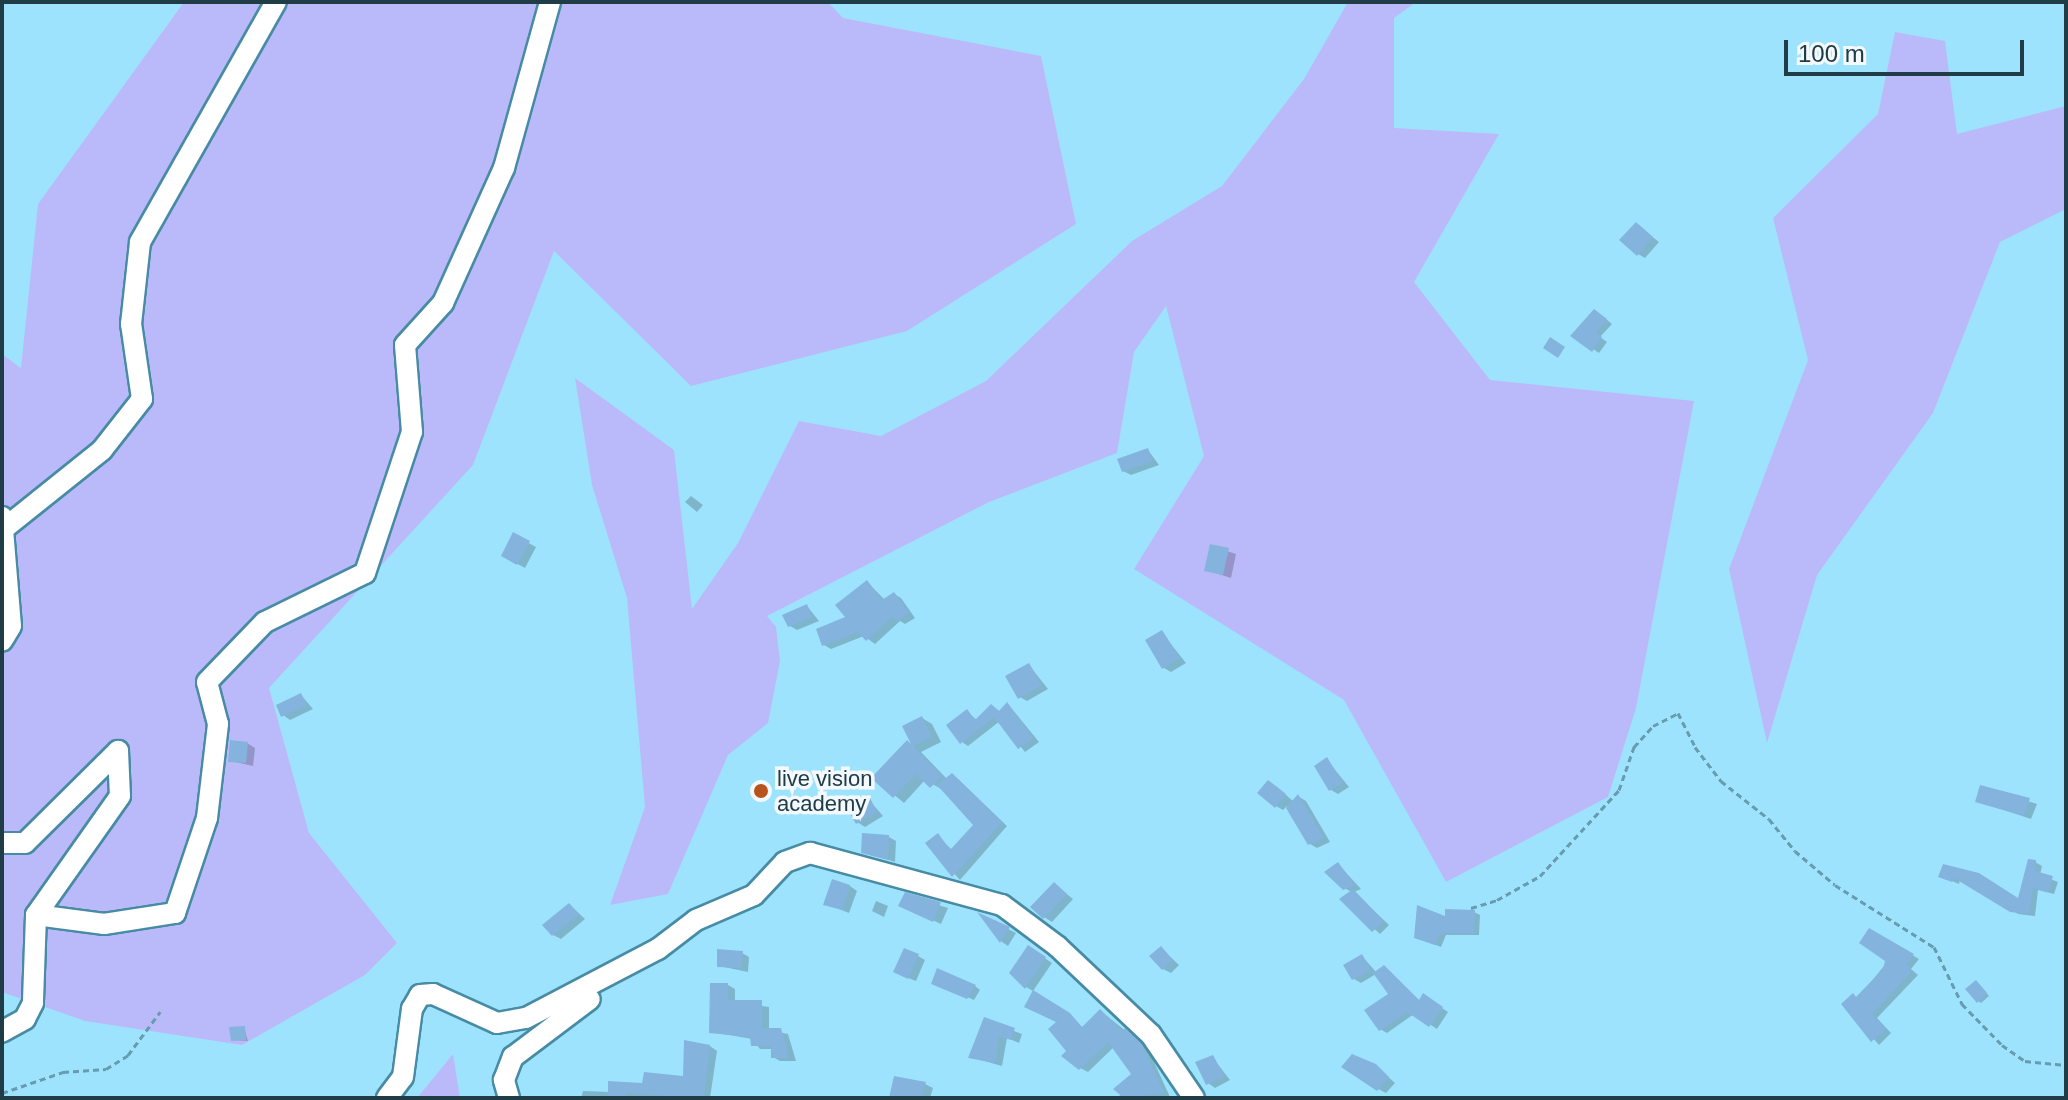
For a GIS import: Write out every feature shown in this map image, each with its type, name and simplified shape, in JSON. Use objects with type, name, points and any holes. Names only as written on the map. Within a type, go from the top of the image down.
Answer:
[{"type":"street","points":[[2,641],[11,626],[4,522],[102,450],[142,399],[131,324],[140,242],[276,2]]},
{"type":"street","points":[[36,915],[104,924],[175,913],[207,818],[218,724],[207,682],[265,622],[365,573],[412,432],[405,345],[443,303],[504,168],[550,2]]},
{"type":"street","points":[[2,843],[25,843],[118,751],[120,796],[36,915],[33,1003],[25,1019],[2,1032]]},
{"type":"street","points":[[387,1098],[403,1077],[412,1009],[420,995],[433,994],[479,1017],[512,1023],[608,976],[696,920],[754,895],[785,862],[810,853],[1002,905],[1057,946],[1151,1035],[1194,1098]]},
{"type":"street","points":[[509,1098],[504,1080],[513,1057],[539,1032],[604,990],[608,976]]},
{"type":"path","points":[[1471,908],[1497,900],[1540,876],[1619,790],[1634,747],[1653,726],[1678,713],[1695,747],[1721,781],[1769,819],[1795,851],[1835,885],[1934,947],[1962,1004],[2002,1045],[2025,1061],[2066,1065]]},
{"type":"path","points":[[2,1093],[63,1072],[94,1066],[106,1069],[128,1055],[160,1012]]},
{"type":"shaded area","points":[[184,2],[828,2],[843,18],[1041,56],[1076,224],[907,331],[691,386],[554,251],[473,465],[269,688],[309,833],[397,943],[365,975],[242,1045],[85,1021],[2,992],[2,354],[21,368],[38,204]]},
{"type":"shaded area","points":[[1348,2],[1416,2],[1394,18],[1394,128],[1499,134],[1414,282],[1490,380],[1694,401],[1636,708],[1608,797],[1446,882],[1344,700],[1134,569],[1204,456],[1166,306],[1134,352],[1117,453],[989,502],[767,616],[776,627],[780,661],[768,723],[728,755],[668,894],[610,905],[645,807],[627,598],[592,485],[575,378],[674,450],[692,609],[738,543],[799,421],[881,436],[986,381],[1132,241],[1222,186],[1304,79]]},
{"type":"shaded area","points":[[1895,32],[1945,41],[1957,134],[2066,106],[2066,209],[2000,242],[1933,413],[1817,575],[1767,743],[1729,569],[1808,360],[1773,218],[1878,114]]},
{"type":"shaded area","points":[[453,1054],[460,1098],[417,1098]]},
{"type":"building","points":[[1636,222],[1653,237],[1637,256],[1619,240]]},
{"type":"building","points":[[1594,309],[1607,319],[1596,333],[1602,337],[1592,352],[1570,336]]},
{"type":"building","points":[[1550,337],[1565,347],[1558,358],[1543,348]]},
{"type":"building","points":[[1148,448],[1153,461],[1122,472],[1117,459]]},
{"type":"building","points":[[513,532],[530,541],[517,565],[501,556]]},
{"type":"building","points":[[1210,544],[1229,548],[1223,575],[1204,571]]},
{"type":"building","points":[[867,580],[882,600],[894,592],[909,613],[897,621],[893,616],[866,641],[858,632],[822,646],[816,629],[845,617],[835,605]]},
{"type":"building","points":[[807,604],[812,617],[788,627],[782,615]]},
{"type":"building","points":[[1162,630],[1180,658],[1162,669],[1145,640]]},
{"type":"building","points":[[1029,663],[1042,685],[1018,699],[1005,676]]},
{"type":"building","points":[[301,693],[307,705],[281,717],[276,705]]},
{"type":"building","points":[[1007,702],[1033,738],[1018,749],[994,717],[960,744],[946,725],[967,709],[975,720],[991,704],[999,711]]},
{"type":"building","points":[[922,716],[932,737],[913,746],[942,776],[930,788],[916,774],[893,798],[871,778],[907,740],[911,744],[902,726]]},
{"type":"building","points":[[230,740],[248,742],[246,763],[228,762]]},
{"type":"building","points":[[1327,757],[1343,783],[1329,791],[1314,766]]},
{"type":"building","points":[[952,773],[1002,822],[952,877],[925,843],[938,833],[950,850],[973,825],[937,785]]},
{"type":"building","points":[[1268,780],[1286,794],[1275,808],[1257,793]]},
{"type":"building","points":[[1980,785],[2030,798],[2024,816],[1975,802]]},
{"type":"building","points":[[1298,794],[1324,838],[1308,845],[1286,808]]},
{"type":"building","points":[[870,798],[877,812],[856,824],[848,810]]},
{"type":"building","points":[[862,833],[889,835],[888,860],[861,853]]},
{"type":"building","points":[[2028,859],[2036,860],[2035,871],[2053,876],[2048,892],[2033,888],[2029,914],[2010,912],[1954,878],[1952,882],[1938,877],[1943,864],[1979,873],[2018,898]]},
{"type":"building","points":[[1338,862],[1355,885],[1343,890],[1324,872]]},
{"type":"building","points":[[832,879],[850,885],[842,910],[823,905]]},
{"type":"building","points":[[1054,882],[1067,894],[1043,919],[1030,907]]},
{"type":"building","points":[[1353,889],[1384,921],[1372,932],[1339,899]]},
{"type":"building","points":[[905,892],[941,902],[933,922],[898,906]]},
{"type":"building","points":[[569,903],[579,914],[552,936],[542,925]]},
{"type":"building","points":[[1417,905],[1445,916],[1445,909],[1475,910],[1474,933],[1440,933],[1435,945],[1414,938]]},
{"type":"building","points":[[977,912],[1010,927],[1000,943]]},
{"type":"building","points":[[1869,928],[1914,954],[1906,964],[1912,971],[1872,1014],[1886,1029],[1871,1042],[1841,1004],[1853,993],[1856,997],[1883,969],[1885,961],[1859,943]]},
{"type":"building","points":[[1028,945],[1046,957],[1025,989],[1009,973]]},
{"type":"building","points":[[1161,946],[1173,960],[1162,970],[1149,956]]},
{"type":"building","points":[[904,948],[919,954],[908,979],[893,972]]},
{"type":"building","points":[[717,949],[743,951],[741,968],[717,967]]},
{"type":"building","points":[[1362,954],[1371,970],[1352,980],[1343,965]]},
{"type":"building","points":[[1384,965],[1419,1000],[1423,993],[1443,1007],[1429,1027],[1407,1012],[1379,1031],[1364,1010],[1388,994],[1373,973]]},
{"type":"building","points":[[937,968],[976,985],[967,999],[931,984]]},
{"type":"building","points":[[1976,980],[1987,993],[1977,1003],[1965,989]]},
{"type":"building","points":[[710,983],[728,983],[728,1000],[762,1000],[762,1028],[781,1028],[789,1058],[771,1058],[771,1046],[751,1046],[750,1037],[709,1033]]},
{"type":"building","points":[[1033,990],[1070,1013],[1082,1027],[1100,1009],[1122,1031],[1125,1028],[1141,1043],[1164,1093],[1124,1098],[1113,1089],[1131,1074],[1108,1042],[1079,1070],[1061,1056],[1066,1051],[1048,1029],[1056,1022],[1024,1007]]},
{"type":"building","points":[[984,1017],[1015,1028],[1011,1040],[999,1036],[995,1063],[968,1058]]},
{"type":"building","points":[[245,1026],[246,1040],[231,1041],[229,1027]]},
{"type":"building","points":[[684,1040],[710,1045],[704,1098],[626,1093],[625,1098],[608,1098],[608,1081],[642,1083],[644,1072],[683,1076]]},
{"type":"building","points":[[1352,1054],[1376,1064],[1389,1077],[1377,1091],[1341,1067]]},
{"type":"building","points":[[1213,1055],[1224,1076],[1206,1085],[1195,1062]]},
{"type":"building","points":[[894,1076],[926,1082],[922,1096],[889,1098]]},
{"type":"place","name":"live vision academy","points":[[761,791]]}]
